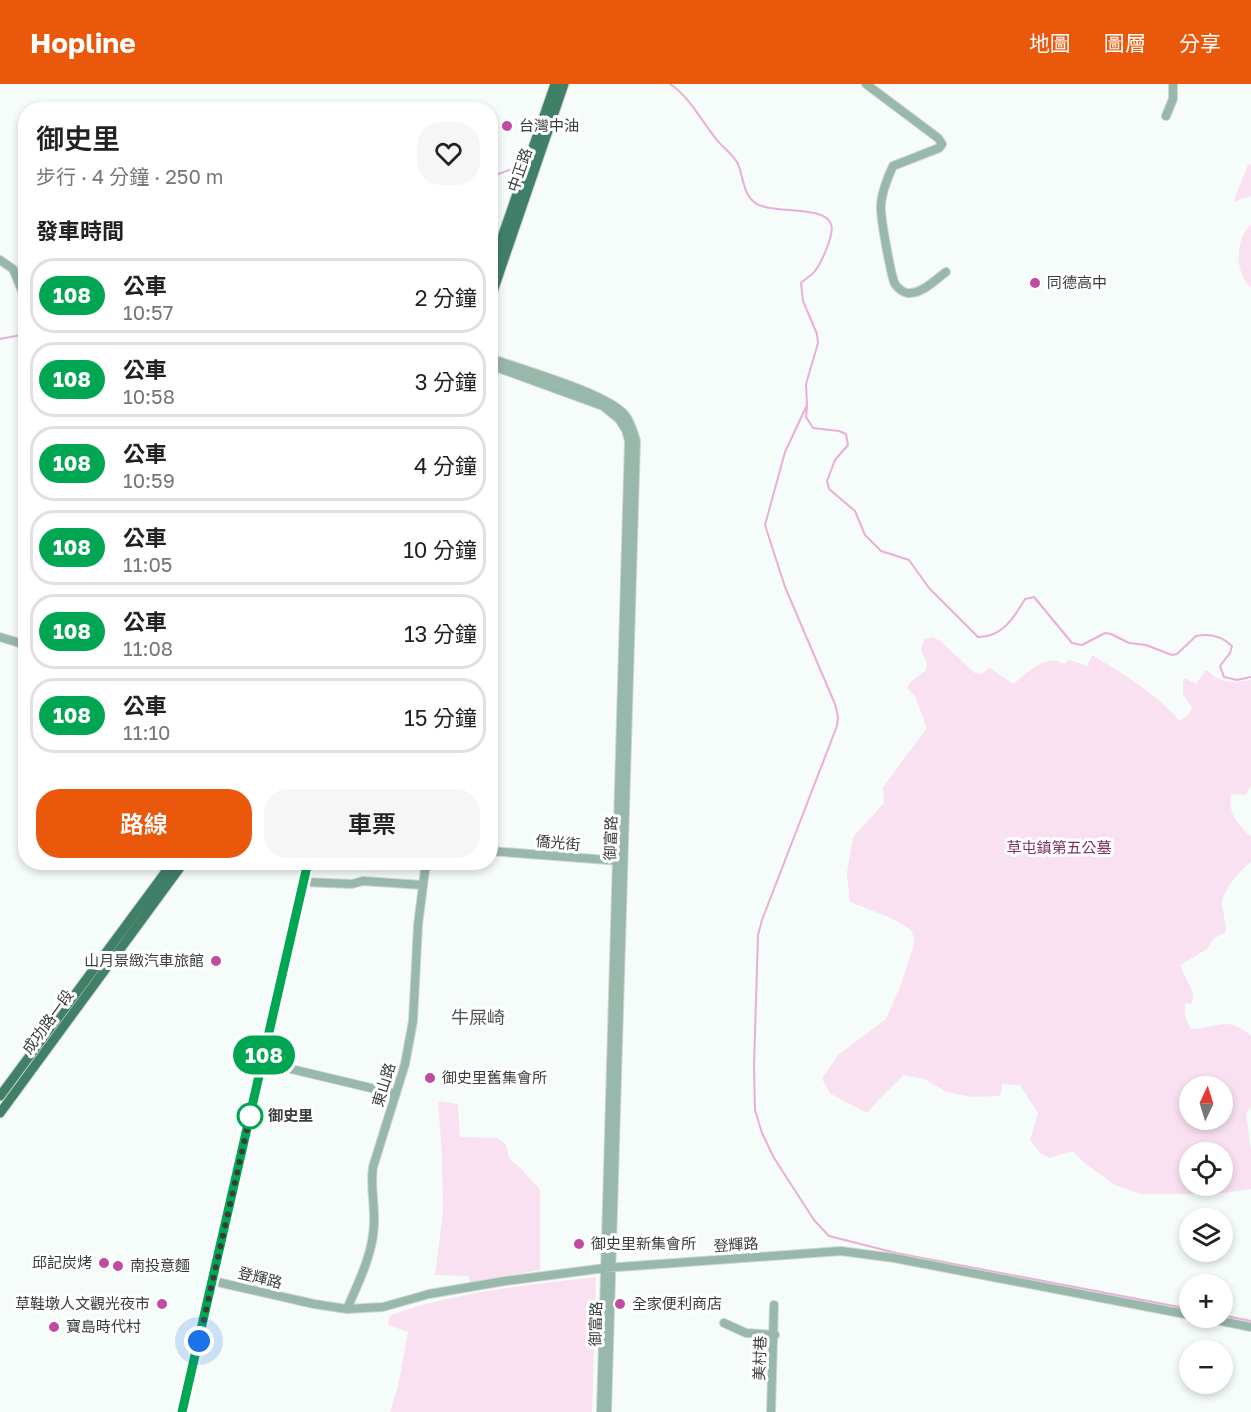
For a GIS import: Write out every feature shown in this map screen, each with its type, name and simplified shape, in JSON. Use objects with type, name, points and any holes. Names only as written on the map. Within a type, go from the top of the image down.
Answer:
[{"type":"main road","name":"中正路","points":[[498,249],[555,84]]},
{"type":"main road","name":"中正路","points":[[498,277],[564,84]]},
{"type":"main road","name":"成功路一段","points":[[0,1096],[167,870]]},
{"type":"main road","name":"成功路一段","points":[[0,1113],[178,870]]},
{"type":"main road","points":[[182,1412],[306,870]]},
{"type":"street","points":[[866,84],[938,138],[942,144],[939,148],[893,166],[881,206],[890,269],[895,284],[909,294],[920,291],[946,272]]},
{"type":"street","points":[[1166,116],[1173,99],[1173,84]]},
{"type":"street","points":[[0,260],[13,269],[18,281]]},
{"type":"street","name":"御富路","points":[[498,361],[606,400],[625,415],[636,441],[621,861],[613,956],[607,1412]]},
{"type":"street","name":"御富路","points":[[498,368],[603,406],[619,419],[626,430],[629,441],[621,861]]},
{"type":"street","points":[[0,637],[18,643]]},
{"type":"street","name":"僑光街","points":[[498,852],[621,861]]},
{"type":"street","name":"東山路","points":[[347,1309],[370,1254],[375,1225],[371,1179],[382,1132],[405,1064],[412,1021],[425,870]]},
{"type":"street","points":[[303,882],[422,885]]},
{"type":"street","points":[[262,1062],[396,1094]]},
{"type":"street","name":"登輝路","points":[[213,1281],[314,1304],[347,1309],[383,1307],[429,1294],[505,1281],[608,1268],[810,1253],[854,1252],[1179,1313]]},
{"type":"street","name":"御富路","points":[[601,1412],[608,1268]]},
{"type":"street","name":"美村巷","points":[[771,1412],[775,1335],[774,1305]]},
{"type":"street","points":[[724,1323],[746,1333],[775,1335]]},
{"type":"street","points":[[1233,1323],[1251,1327]]},
{"type":"green space","points":[[1251,164],[1251,196],[1233,202],[1248,165]]},
{"type":"green space","points":[[1251,224],[1251,288],[1245,281],[1239,265],[1239,247]]},
{"type":"green space","name":"草屯鎮第五公墓","points":[[932,637],[939,640],[975,673],[981,674],[990,668],[1013,684],[1044,662],[1057,661],[1064,664],[1070,660],[1087,666],[1092,655],[1150,693],[1180,721],[1190,713],[1192,707],[1183,695],[1183,679],[1196,684],[1205,671],[1208,671],[1228,682],[1251,680],[1251,786],[1245,795],[1231,794],[1230,801],[1232,813],[1251,837],[1251,862],[1225,893],[1222,904],[1226,932],[1213,939],[1207,949],[1180,965],[1193,993],[1192,1004],[1185,1003],[1186,1019],[1191,1029],[1229,1024],[1251,1036],[1251,1106],[1246,1114],[1251,1151],[1251,1189],[1233,1192],[1233,1142],[1179,1142],[1179,1194],[1140,1194],[1115,1185],[1072,1151],[1050,1158],[1041,1154],[1030,1140],[1038,1113],[1020,1085],[1002,1084],[1000,1096],[972,1097],[947,1092],[924,1079],[904,1075],[867,1113],[831,1094],[822,1079],[838,1055],[886,1019],[900,987],[915,941],[911,930],[891,918],[850,902],[847,873],[853,837],[884,803],[883,787],[927,728],[915,696],[907,688],[926,670],[927,663],[921,650],[925,639]]},
{"type":"green space","points":[[438,1101],[458,1104],[460,1137],[497,1138],[506,1144],[509,1158],[540,1190],[540,1270],[470,1282],[468,1276],[435,1275],[443,1211]]},
{"type":"green space","points":[[596,1277],[592,1412],[390,1412],[398,1387],[408,1332],[388,1325],[389,1316],[465,1295]]},
{"type":"waterway","points":[[670,84],[684,96],[736,161],[745,189],[754,202],[771,208],[818,214],[826,218],[832,229],[827,248],[818,267],[801,283],[803,301],[817,334],[818,343],[806,384],[807,405],[785,452],[765,525],[785,587],[835,704],[838,717],[837,726],[758,935],[754,1066],[755,1110],[762,1133],[774,1158],[814,1220],[829,1236],[896,1253],[1179,1307]]},
{"type":"waterway","points":[[498,174],[512,169]]},
{"type":"waterway","points":[[0,339],[18,336]]},
{"type":"waterway","points":[[807,407],[806,417],[813,428],[846,434],[848,445],[835,460],[827,481],[829,489],[855,511],[865,535],[881,551],[909,560],[929,588],[978,637],[994,634],[1006,626],[1025,599],[1034,597],[1072,643],[1082,645],[1105,633],[1129,643],[1146,645],[1172,655],[1177,654],[1196,636],[1211,635],[1232,646],[1230,653],[1220,666],[1224,677],[1237,680],[1251,677]]},
{"type":"waterway","points":[[1233,1317],[1251,1321]]},
{"type":"bus line","name":"108","points":[[182,1412],[306,870]]},
{"type":"place","name":"台灣中油","points":[[507,126]]},
{"type":"place","name":"同德高中","points":[[1035,283]]},
{"type":"place","name":"山月景緻汽車旅館","points":[[216,961]]},
{"type":"place","name":"御史里舊集會所","points":[[430,1078]]},
{"type":"place","name":"御史里","points":[[250,1116]]},
{"type":"place","name":"御史里新集會所","points":[[579,1244]]},
{"type":"place","name":"邱記炭烤","points":[[104,1263]]},
{"type":"place","name":"南投意麵","points":[[118,1266]]},
{"type":"place","name":"草鞋墩人文觀光夜市","points":[[162,1304]]},
{"type":"place","name":"全家便利商店","points":[[620,1304]]},
{"type":"place","name":"寶島時代村","points":[[54,1327]]},
{"type":"district","name":"牛屎崎","points":[[478,1018]]},
{"type":"route","points":[[199,1341],[251,1112],[250,1116]]}]
